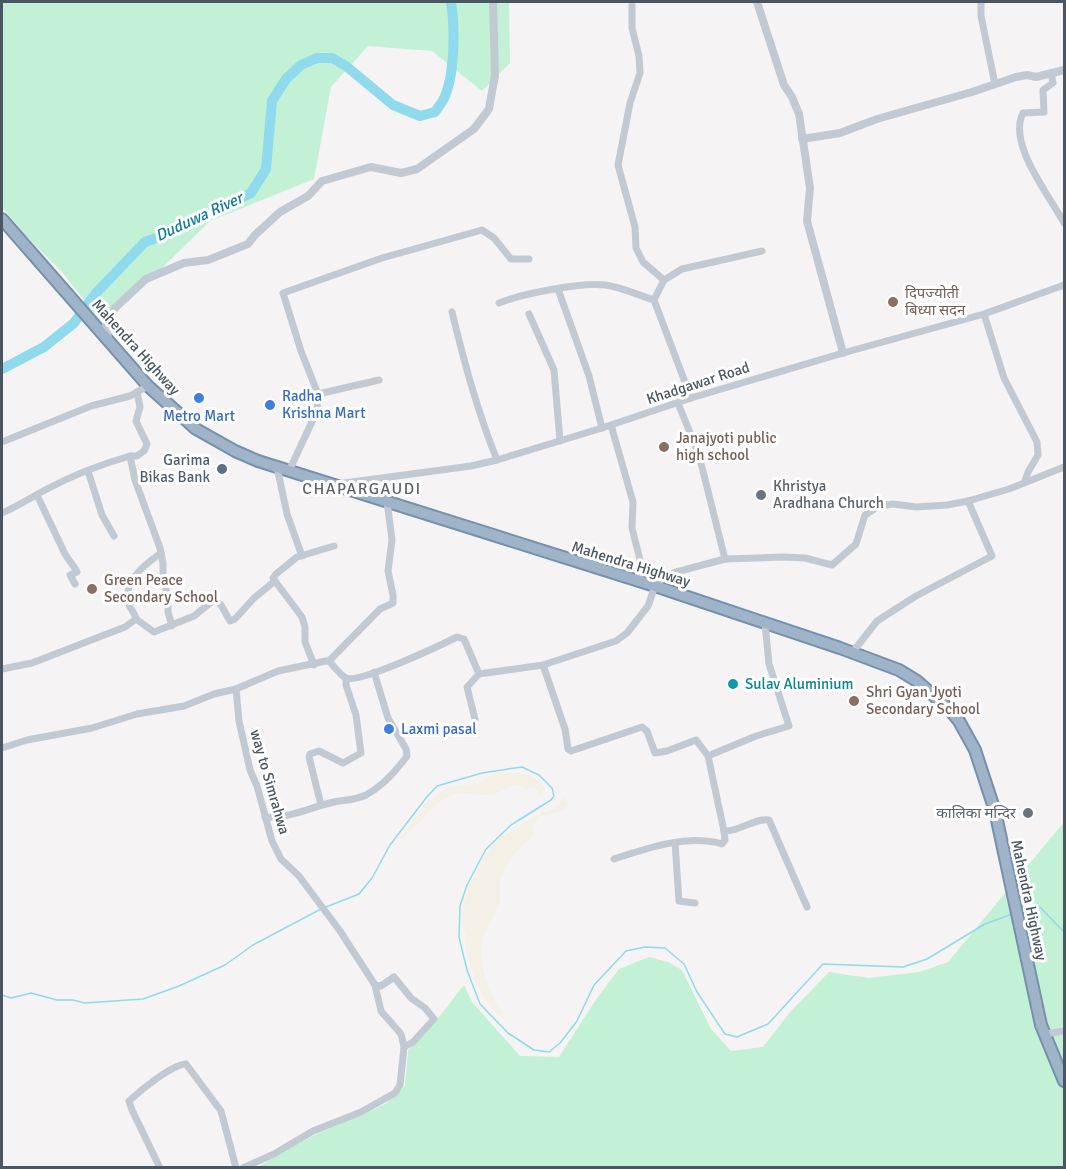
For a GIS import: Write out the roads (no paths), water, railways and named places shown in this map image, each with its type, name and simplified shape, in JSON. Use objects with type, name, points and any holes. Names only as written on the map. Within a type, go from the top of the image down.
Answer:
[{"type":"highway","name":"Mahendra Highway","points":[[2,219],[148,386],[196,429],[235,451],[283,469],[655,586],[899,670],[917,681],[949,709],[975,750],[992,803],[1041,1025],[1065,1081]]},
{"type":"street","points":[[108,340],[106,324],[115,308],[146,279],[184,263],[208,260],[248,244],[280,212],[308,196],[322,181],[370,167],[401,173],[417,169],[474,129],[489,109],[495,75],[493,2]]},
{"type":"street","points":[[632,2],[632,28],[639,56],[640,73],[630,103],[618,165],[636,228],[636,248],[643,262],[664,280]]},
{"type":"street","points":[[757,2],[784,85],[799,114],[810,188],[807,221],[843,352]]},
{"type":"street","points":[[981,2],[981,16],[994,84]]},
{"type":"street","points":[[802,139],[840,133],[877,119],[1016,77],[1027,75],[1036,77],[1065,70]]},
{"type":"street","points":[[1052,73],[1053,83],[1043,90],[1044,112],[1023,113],[1020,119],[1021,143],[1028,161],[1065,223]]},
{"type":"street","points":[[302,556],[287,514],[283,469],[316,411],[318,394],[301,351],[283,293],[382,258],[482,230],[494,237],[511,259],[529,259]]},
{"type":"street","points":[[691,398],[654,300],[664,280],[682,269],[762,251]]},
{"type":"street","points":[[499,303],[515,296],[523,297],[558,289],[602,284],[654,300]]},
{"type":"street","name":"Khadgawar Road","points":[[334,485],[471,466],[497,460],[843,352],[984,314],[1065,285]]},
{"type":"street","points":[[558,289],[589,376],[602,428]]},
{"type":"street","points":[[452,312],[476,405],[497,460]]},
{"type":"street","points":[[530,314],[554,370],[560,441]]},
{"type":"street","points":[[984,314],[1004,378],[1037,442],[1038,455],[1025,481]]},
{"type":"street","points":[[318,394],[379,380]]},
{"type":"street","points":[[2,442],[148,386]]},
{"type":"street","points":[[2,513],[48,488],[88,471],[130,456],[137,456],[144,451],[147,444],[135,421],[140,407],[137,392]]},
{"type":"street","points":[[678,403],[699,455],[725,559]]},
{"type":"street","points":[[611,425],[633,502],[632,528],[640,560],[638,582]]},
{"type":"street","points":[[130,456],[135,480],[163,564],[163,578],[172,626]]},
{"type":"street","points":[[475,719],[467,687],[479,674],[543,665],[605,646],[627,633],[648,606],[655,586],[663,578],[676,572],[725,559],[805,558],[824,565],[832,565],[856,544],[865,515],[879,506],[893,504],[916,507],[968,501],[1009,489],[1065,467]]},
{"type":"street","points":[[88,471],[102,515],[114,536]]},
{"type":"street","points":[[37,495],[65,554],[76,570],[70,575],[75,584]]},
{"type":"street","points":[[2,748],[27,740],[92,728],[137,714],[184,706],[214,694],[236,689],[278,671],[329,661],[380,609],[393,603],[388,571],[392,540],[387,501]]},
{"type":"street","points":[[852,653],[877,621],[916,596],[992,556],[968,501]]},
{"type":"street","points":[[314,665],[305,642],[302,617],[273,578],[297,557],[334,546]]},
{"type":"street","points":[[160,553],[139,570],[130,581],[130,606],[135,612],[136,619],[154,632],[194,616],[215,599],[230,621],[235,619],[254,598],[275,581]]},
{"type":"street","points":[[2,669],[32,663],[125,627],[136,619]]},
{"type":"street","points":[[708,756],[756,736],[789,726],[769,664],[765,624]]},
{"type":"street","points":[[329,661],[346,678],[350,679],[374,672],[460,637],[464,639],[479,674]]},
{"type":"street","points":[[543,665],[565,729],[568,749],[571,751],[642,727],[647,731],[655,753],[696,740],[708,756],[724,831],[725,840],[722,844],[675,843],[642,849],[614,858]]},
{"type":"street","points":[[265,817],[276,818],[367,795],[392,775],[407,756],[406,749],[388,718],[374,672]]},
{"type":"street","points":[[321,805],[310,754],[319,751],[343,763],[361,753],[356,715],[346,685],[346,678]]},
{"type":"street","name":"way to Simrahwa","points":[[236,689],[239,721],[246,752],[270,835],[281,859],[299,876],[340,931],[375,985],[381,1011],[401,1034],[404,1047]]},
{"type":"street","points":[[724,831],[732,832],[762,819],[769,820],[807,907]]},
{"type":"street","points":[[675,843],[673,880],[679,901],[695,903]]},
{"type":"street","points":[[243,1167],[274,1154],[313,1131],[361,1112],[395,1093],[400,1085],[404,1047],[413,1042],[434,1019],[425,1008],[411,998],[394,977],[381,986],[375,985]]},
{"type":"street","points":[[1045,1034],[1065,1031]]},
{"type":"street","points":[[160,1167],[129,1101],[175,1067],[186,1064],[220,1111],[236,1167]]},
{"type":"waterway","name":"Duduwa River","points":[[2,369],[44,347],[74,323],[96,293],[145,242],[173,232],[251,193],[266,169],[272,101],[286,79],[301,65],[317,58],[332,58],[346,66],[393,105],[420,116],[435,112],[444,98],[451,75],[453,36],[451,2]]},
{"type":"waterway","points":[[326,907],[359,894],[372,878],[390,845],[437,786],[482,773],[522,767],[539,775],[552,788],[554,796],[511,825],[486,849],[467,885],[460,906],[459,937],[467,970],[480,1004],[508,1033],[534,1050],[549,1052],[560,1043],[577,1021],[594,985],[626,951],[645,947],[665,948],[684,964],[697,992],[725,1034],[737,1037],[768,1024],[823,964],[903,967],[927,959],[985,924],[1012,914]]},
{"type":"waterway","points":[[1022,910],[1037,904],[1064,932]]},
{"type":"waterway","points":[[2,995],[11,998],[31,993],[57,1000],[85,1003],[143,999],[225,965],[253,945],[321,909]]},
{"type":"place","name":"दिपज्योती बिध्या सदन","points":[[893,302]]},
{"type":"place","name":"Metro Mart","points":[[199,398]]},
{"type":"place","name":"Radha Krishna Mart","points":[[270,405]]},
{"type":"place","name":"Janajyoti public high school","points":[[664,447]]},
{"type":"place","name":"Garima Bikas Bank","points":[[222,469]]},
{"type":"place","name":"Khristya Aradhana Church","points":[[761,495]]},
{"type":"place","name":"Green Peace Secondary School","points":[[92,589]]},
{"type":"place","name":"Sulav Aluminium","points":[[733,684]]},
{"type":"place","name":"Shri Gyan Jyoti Secondary School","points":[[854,701]]},
{"type":"place","name":"Laxmi pasal","points":[[389,729]]},
{"type":"place","name":"कालिका मन्दिर","points":[[1028,813]]},
{"type":"district","name":"CHAPARGAUDI","points":[[362,489]]}]
